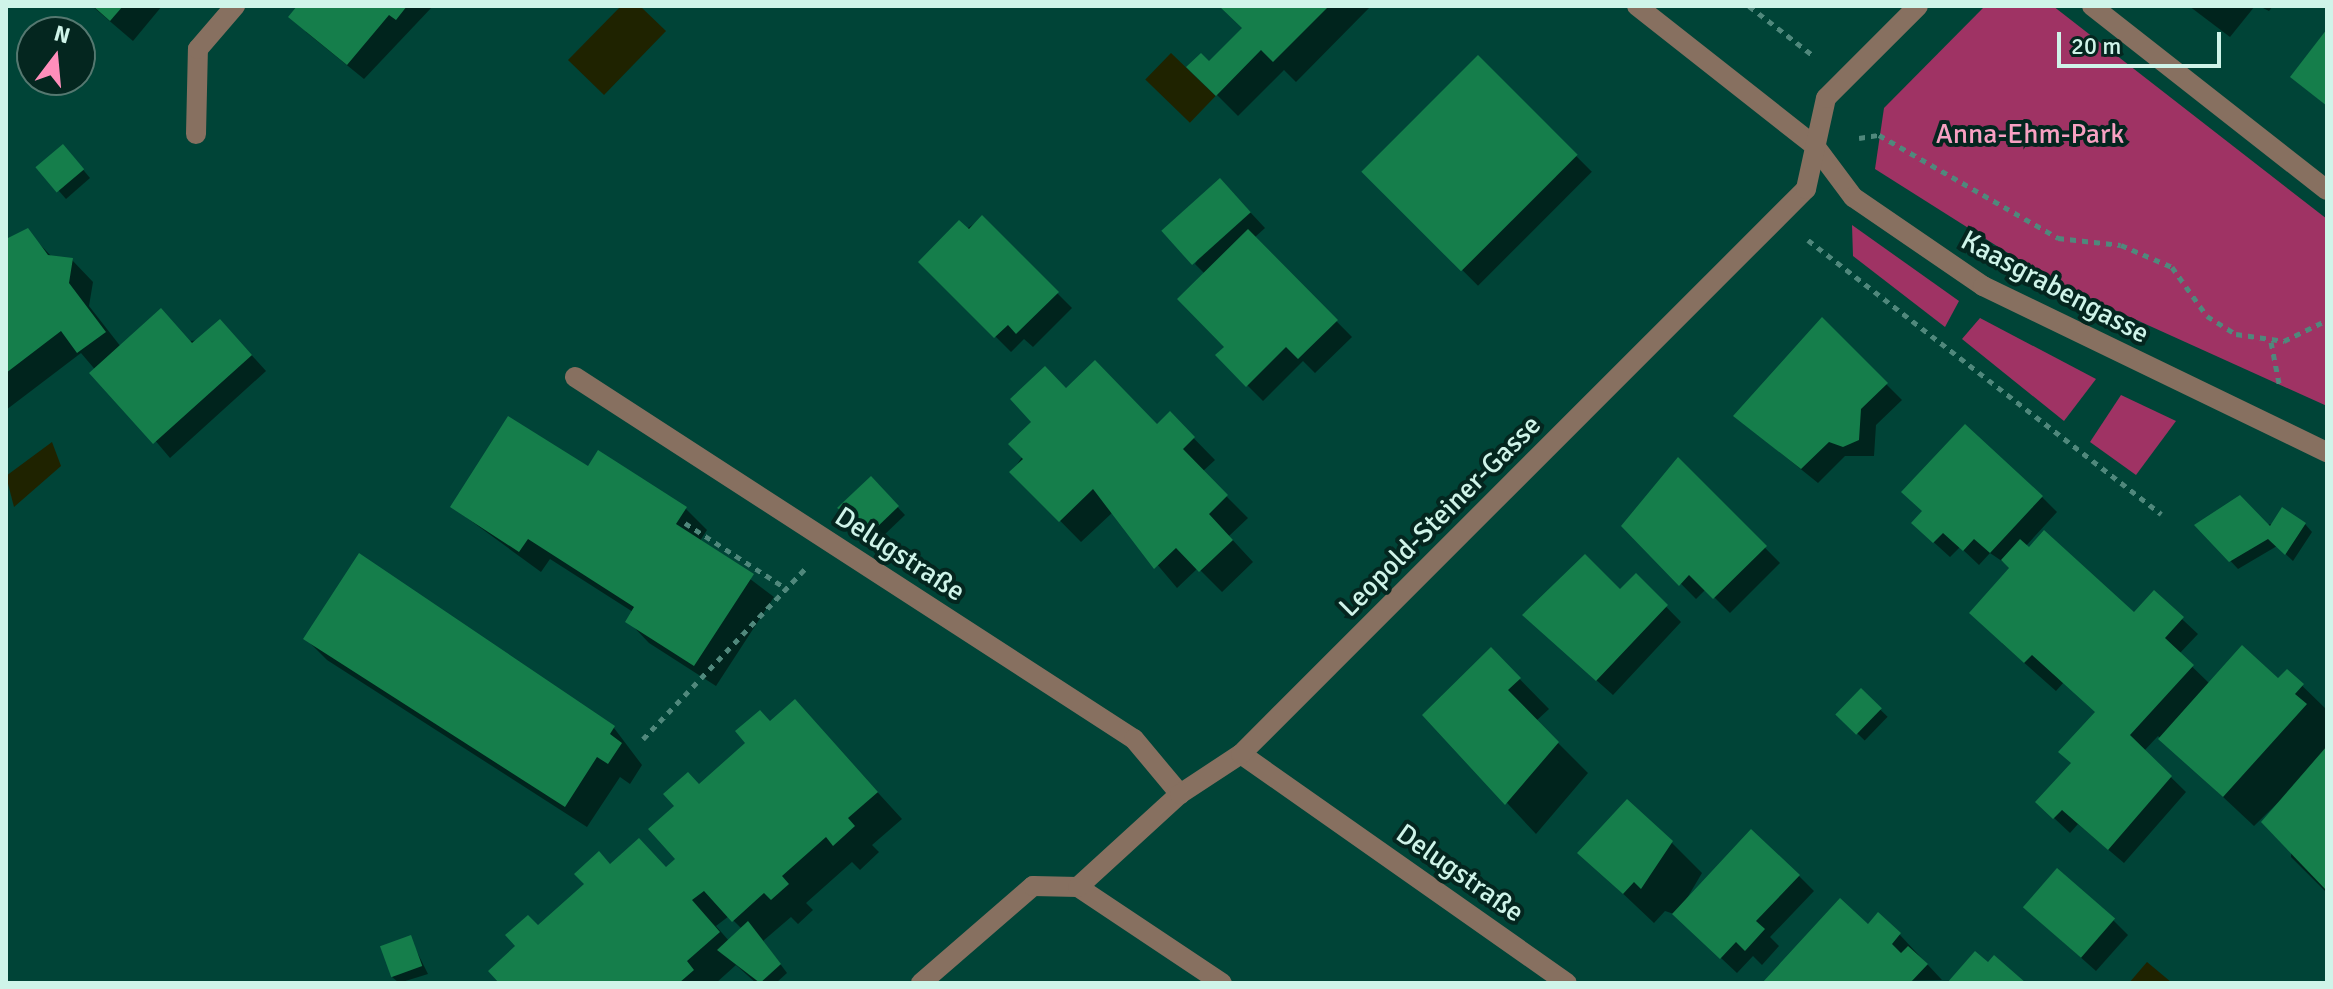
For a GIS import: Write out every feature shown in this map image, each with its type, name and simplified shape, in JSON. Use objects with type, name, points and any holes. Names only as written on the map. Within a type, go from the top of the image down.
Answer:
[{"type":"street","points":[[196,134],[198,49],[235,6]]},
{"type":"street","name":"Kaasgrabengasse","points":[[1637,6],[1815,146],[1853,197],[1983,286],[2327,452]]},
{"type":"street","name":"Leopold-Steiner-Gasse","points":[[1078,887],[1180,794],[1241,754],[1806,189],[1826,98],[1918,6]]},
{"type":"street","points":[[2092,6],[2327,190]]},
{"type":"street","name":"Delugstraße","points":[[575,377],[1134,739],[1180,794]]},
{"type":"street","name":"Delugstraße","points":[[1241,754],[1567,983]]},
{"type":"street","points":[[921,983],[1033,886],[1078,887],[1222,983]]},
{"type":"path","points":[[1749,6],[1844,80]]},
{"type":"path","points":[[1815,146],[1879,135],[2058,238],[2121,245],[2172,267],[2207,316],[2261,343],[2284,341],[2327,320]]},
{"type":"path","points":[[1778,216],[2161,514]]},
{"type":"path","points":[[685,523],[787,589]]},
{"type":"path","points":[[643,739],[806,569]]},
{"type":"green space","name":"Anna-Ehm-Park","points":[[1985,6],[2053,6],[2327,219],[2327,406],[2057,284],[1875,169],[1884,108]]},
{"type":"green space","points":[[1852,225],[1959,301],[1945,327],[1853,256]]},
{"type":"green space","points":[[1980,318],[2096,379],[2064,421],[1962,339]]},
{"type":"green space","points":[[2121,395],[2176,421],[2136,475],[2090,442]]},
{"type":"shaded area","points":[[621,6],[640,6],[666,31],[604,95],[568,60]]},
{"type":"shaded area","points":[[1171,53],[1216,96],[1190,123],[1145,80]]},
{"type":"shaded area","points":[[52,442],[61,466],[14,507],[6,476]]},
{"type":"shaded area","points":[[2147,962],[2171,982],[2129,983]]},
{"type":"building","points":[[93,6],[123,6],[110,21]]},
{"type":"building","points":[[297,6],[407,6],[396,20],[389,15],[347,65],[288,17]]},
{"type":"building","points":[[1219,6],[1329,6],[1273,62],[1261,50],[1216,96],[1186,67],[1201,53],[1209,61],[1242,28]]},
{"type":"building","points":[[2327,29],[2327,106],[2290,77]]},
{"type":"building","points":[[1478,55],[1578,155],[1461,271],[1361,172]]},
{"type":"building","points":[[63,144],[84,169],[57,192],[35,167]]},
{"type":"building","points":[[1220,178],[1251,212],[1192,265],[1161,231]]},
{"type":"building","points":[[982,215],[1059,292],[1016,334],[1008,325],[994,338],[918,262],[959,220],[969,229]]},
{"type":"building","points":[[28,228],[48,255],[73,258],[69,283],[106,332],[77,353],[61,331],[6,373],[6,239]]},
{"type":"building","points":[[1248,229],[1338,320],[1298,359],[1286,347],[1246,387],[1215,355],[1224,347],[1177,299]]},
{"type":"building","points":[[161,308],[192,343],[220,319],[252,355],[153,444],[89,373]]},
{"type":"building","points":[[1822,317],[1888,383],[1861,409],[1859,440],[1843,447],[1829,442],[1801,469],[1733,416]]},
{"type":"building","points":[[1095,360],[1157,424],[1170,411],[1195,437],[1183,449],[1228,495],[1209,514],[1233,540],[1199,572],[1176,548],[1154,569],[1093,489],[1059,522],[1009,472],[1023,459],[1008,444],[1031,422],[1010,399],[1045,366],[1066,388]]},
{"type":"building","points":[[508,416],[588,466],[598,450],[687,507],[676,524],[754,574],[694,666],[625,622],[634,607],[528,539],[519,552],[450,507]]},
{"type":"building","points":[[1965,424],[2043,496],[1990,553],[1974,539],[1963,551],[1943,533],[1933,543],[1911,523],[1922,511],[1901,492]]},
{"type":"building","points":[[1678,457],[1767,546],[1713,599],[1689,575],[1679,586],[1621,526]]},
{"type":"building","points":[[871,476],[899,506],[873,531],[837,508]]},
{"type":"building","points":[[2240,495],[2270,526],[2282,507],[2306,523],[2285,555],[2268,539],[2229,562],[2194,525]]},
{"type":"building","points":[[2044,530],[2134,612],[2154,590],[2184,617],[2165,638],[2194,665],[2130,735],[2172,776],[2108,850],[2062,810],[2053,819],[2035,802],[2071,763],[2058,752],[2095,712],[2032,655],[2024,663],[1969,613],[2009,568],[2001,560],[2020,539],[2029,547]]},
{"type":"building","points":[[359,553],[615,726],[610,734],[622,743],[608,764],[597,757],[565,807],[303,639]]},
{"type":"building","points":[[1585,554],[1620,589],[1636,573],[1668,605],[1596,681],[1522,615]]},
{"type":"building","points":[[2242,645],[2278,678],[2287,669],[2304,684],[2295,694],[2307,704],[2223,797],[2158,739]]},
{"type":"building","points":[[1491,647],[1521,678],[1508,690],[1559,742],[1505,805],[1422,715]]},
{"type":"building","points":[[1861,688],[1882,708],[1856,735],[1835,715]]},
{"type":"building","points":[[795,699],[878,792],[848,818],[855,826],[833,846],[826,837],[782,876],[789,884],[771,900],[764,893],[732,922],[704,891],[692,900],[720,932],[687,961],[694,970],[679,983],[499,983],[488,971],[515,946],[505,935],[528,915],[538,925],[584,884],[574,874],[599,851],[610,864],[639,838],[666,867],[675,859],[648,829],[674,806],[663,794],[688,772],[699,784],[745,743],[735,731],[760,710],[770,721]]},
{"type":"building","points":[[2327,746],[2327,891],[2261,822]]},
{"type":"building","points":[[1627,799],[1673,841],[1641,889],[1634,882],[1623,894],[1577,853]]},
{"type":"building","points":[[1751,829],[1800,875],[1756,921],[1765,929],[1745,951],[1736,942],[1720,959],[1672,914]]},
{"type":"building","points":[[2057,868],[2115,919],[2081,958],[2023,907]]},
{"type":"building","points":[[1840,898],[1868,924],[1878,912],[1901,933],[1892,944],[1901,953],[1908,946],[1928,964],[1910,983],[1762,983]]},
{"type":"building","points":[[748,921],[781,964],[760,983],[717,950]]},
{"type":"building","points":[[411,935],[422,966],[391,977],[380,946]]},
{"type":"building","points":[[1975,951],[1988,962],[1994,955],[2026,983],[1947,983]]}]
